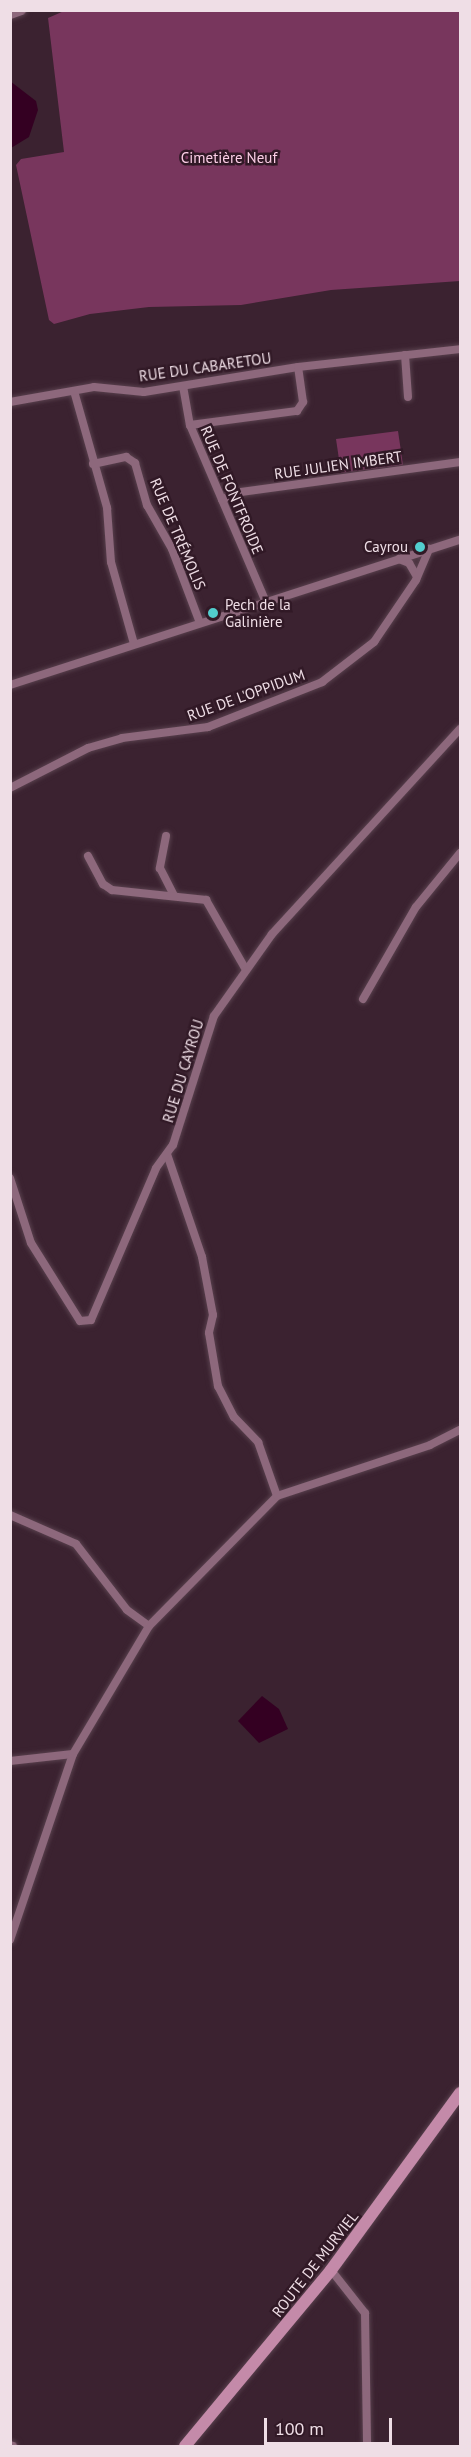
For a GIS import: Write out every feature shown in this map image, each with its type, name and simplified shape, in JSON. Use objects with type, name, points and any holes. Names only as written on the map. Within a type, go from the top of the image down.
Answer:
[{"type":"main road","name":"ROUTE DE MURVIEL","points":[[185,2446],[331,2270],[460,2093]]},
{"type":"street","points":[[10,14],[21,10]]},
{"type":"street","name":"RUE DU CABARETOU","points":[[10,402],[94,387],[144,393],[298,367],[460,349]]},
{"type":"street","points":[[405,355],[408,397]]},
{"type":"street","points":[[190,425],[297,411],[303,402],[298,367]]},
{"type":"street","name":"RUE DE FONTFROIDE","points":[[183,386],[190,425],[266,602]]},
{"type":"street","points":[[74,391],[110,524],[111,562],[134,644]]},
{"type":"street","name":"RUE DE TRÉMOLIS","points":[[93,464],[126,458],[135,463],[147,505],[168,541],[200,623]]},
{"type":"street","name":"RUE JULIEN IMBERT","points":[[222,500],[234,493],[460,462]]},
{"type":"street","points":[[11,684],[460,540]]},
{"type":"street","name":"RUE DE L'OPPIDUM","points":[[10,788],[88,748],[122,738],[208,727],[322,682],[374,642],[417,577],[429,549]]},
{"type":"street","points":[[399,559],[409,562],[417,577]]},
{"type":"street","name":"RUE DU CAYROU","points":[[10,1178],[31,1243],[84,1323],[100,1307],[156,1168],[166,1154],[193,1089],[214,1016],[245,968],[460,729]]},
{"type":"street","points":[[166,836],[160,868],[174,896]]},
{"type":"street","points":[[363,999],[416,907],[460,853]]},
{"type":"street","points":[[88,856],[103,885],[112,890],[174,896],[212,905],[245,968]]},
{"type":"street","points":[[166,1154],[201,1257],[213,1315],[209,1334],[218,1386],[234,1416],[258,1442],[277,1496]]},
{"type":"street","points":[[10,1940],[73,1754],[149,1626],[277,1496],[419,1449],[460,1430]]},
{"type":"street","points":[[10,1515],[76,1545],[127,1610],[149,1626]]},
{"type":"street","points":[[10,1761],[73,1754]]},
{"type":"street","points":[[331,2270],[365,2313],[367,2446]]},
{"type":"green space","name":"Cimetière Neuf","points":[[64,11],[460,11],[460,281],[331,290],[241,305],[149,307],[90,314],[54,324],[49,320],[16,165],[21,159],[64,152],[48,18]]},
{"type":"green space","points":[[398,431],[403,465],[341,473],[336,439]]},
{"type":"shaded area","points":[[10,81],[36,101],[38,110],[29,137],[11,148]]},
{"type":"shaded area","points":[[262,1696],[279,1709],[288,1729],[259,1743],[238,1721]]},
{"type":"place","name":"Cayrou","points":[[420,547]]},
{"type":"place","name":"Pech de la Galinière","points":[[213,613]]}]
